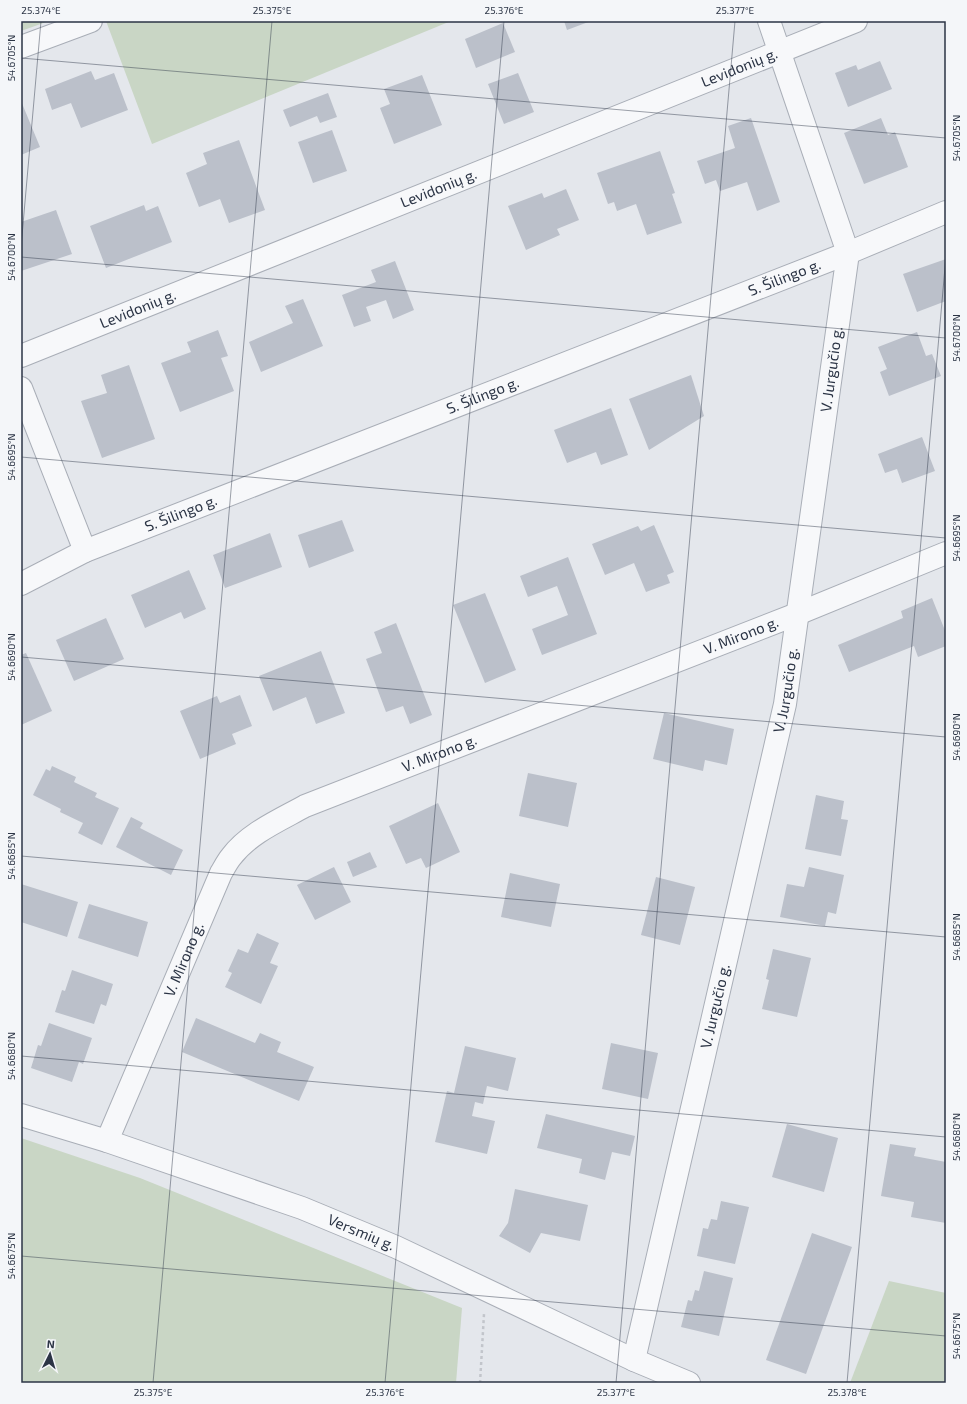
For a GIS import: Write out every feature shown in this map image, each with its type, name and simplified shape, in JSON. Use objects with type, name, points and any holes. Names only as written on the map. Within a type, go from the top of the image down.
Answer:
[{"type":"street","points":[[21,47],[91,21]]},
{"type":"street","name":"V. Jurgučio g.","points":[[634,1360],[785,704],[848,253],[769,21]]},
{"type":"street","name":"Levidonių g.","points":[[21,356],[856,21]]},
{"type":"street","name":"S. Šilingo g.","points":[[21,584],[85,551],[848,253],[946,212]]},
{"type":"street","points":[[21,388],[85,551]]},
{"type":"street","name":"V. Mirono g.","points":[[107,1141],[221,873],[231,857],[246,842],[271,824],[305,806],[797,614],[946,553]]},
{"type":"street","name":"Versmių g.","points":[[21,1115],[107,1141],[302,1208],[396,1247],[634,1360],[689,1383]]},
{"type":"path","points":[[480,1383],[484,1312],[495,1294]]},
{"type":"green space","points":[[21,21],[49,21],[21,31]]},
{"type":"green space","points":[[106,21],[451,21],[152,144]]},
{"type":"green space","points":[[21,1138],[140,1178],[462,1308],[456,1383],[21,1383]]},
{"type":"green space","points":[[889,1281],[946,1293],[946,1383],[850,1383]]},
{"type":"building","points":[[564,21],[591,21],[567,30]]},
{"type":"building","points":[[503,23],[515,52],[476,68],[465,39]]},
{"type":"building","points":[[880,61],[892,89],[848,107],[835,73],[856,65],[858,70]]},
{"type":"building","points":[[91,71],[95,80],[114,73],[128,110],[81,128],[71,103],[52,110],[45,89]]},
{"type":"building","points":[[518,73],[534,112],[504,124],[488,84]]},
{"type":"building","points":[[422,75],[442,125],[394,144],[380,108],[390,104],[384,89]]},
{"type":"building","points":[[328,93],[337,117],[320,123],[317,116],[290,127],[283,110]]},
{"type":"building","points":[[21,101],[40,147],[21,155]]},
{"type":"building","points":[[751,118],[780,202],[757,211],[747,182],[720,191],[716,180],[705,184],[697,161],[735,148],[728,126]]},
{"type":"building","points":[[881,118],[888,135],[895,132],[908,167],[864,184],[844,133]]},
{"type":"building","points":[[332,130],[347,171],[313,183],[298,142]]},
{"type":"building","points":[[239,140],[265,210],[229,223],[220,199],[199,207],[186,173],[207,164],[203,153]]},
{"type":"building","points":[[660,151],[675,193],[672,194],[682,223],[647,235],[636,204],[617,211],[614,202],[608,204],[597,173]]},
{"type":"building","points":[[566,189],[579,220],[557,229],[560,235],[526,250],[508,206],[542,193],[544,198]]},
{"type":"building","points":[[144,205],[146,211],[158,206],[172,242],[106,268],[90,226]]},
{"type":"building","points":[[56,210],[72,254],[21,271],[21,222]]},
{"type":"building","points":[[946,259],[946,301],[917,312],[903,274]]},
{"type":"building","points":[[395,261],[414,310],[393,319],[386,300],[366,307],[371,321],[354,327],[342,295],[376,282],[371,270]]},
{"type":"building","points":[[303,299],[323,346],[261,372],[249,342],[293,323],[285,306]]},
{"type":"building","points":[[218,330],[228,356],[221,358],[234,391],[180,412],[161,363],[191,352],[187,342]]},
{"type":"building","points":[[917,332],[926,356],[932,354],[941,376],[889,396],[880,372],[887,369],[878,347]]},
{"type":"building","points":[[129,365],[155,439],[102,458],[81,401],[107,393],[101,375]]},
{"type":"building","points":[[691,375],[704,416],[649,450],[629,399]]},
{"type":"building","points":[[611,408],[628,455],[601,465],[596,452],[567,463],[554,430]]},
{"type":"building","points":[[922,437],[935,471],[902,483],[897,469],[885,473],[878,454]]},
{"type":"building","points":[[342,520],[354,551],[309,568],[298,535]]},
{"type":"building","points":[[654,525],[674,572],[667,575],[670,583],[646,592],[634,563],[605,575],[592,544],[638,526],[641,531]]},
{"type":"building","points":[[270,533],[282,567],[225,588],[213,555]]},
{"type":"building","points":[[568,557],[597,634],[542,655],[532,629],[568,615],[557,586],[528,597],[520,576]]},
{"type":"building","points":[[189,570],[206,609],[184,619],[181,612],[145,628],[131,595]]},
{"type":"building","points":[[485,593],[516,670],[485,683],[453,605]]},
{"type":"building","points":[[932,598],[946,633],[946,646],[918,657],[914,646],[849,672],[838,645],[903,618],[901,611]]},
{"type":"building","points":[[106,618],[124,659],[74,681],[56,640]]},
{"type":"building","points":[[396,623],[432,715],[410,724],[403,706],[386,712],[366,659],[382,653],[374,632]]},
{"type":"building","points":[[321,651],[345,713],[316,724],[306,697],[273,711],[259,676]]},
{"type":"building","points":[[26,653],[52,711],[21,725],[21,655]]},
{"type":"building","points":[[240,695],[252,726],[232,734],[236,744],[200,759],[180,711],[217,696],[220,703]]},
{"type":"building","points":[[664,713],[734,729],[727,765],[705,760],[703,771],[653,759]]},
{"type":"building","points":[[52,766],[76,777],[74,782],[97,793],[95,797],[119,808],[102,845],[78,833],[83,823],[60,812],[61,809],[33,795],[46,769],[50,771]]},
{"type":"building","points":[[528,773],[577,783],[568,827],[519,816]]},
{"type":"building","points":[[816,795],[844,801],[841,819],[848,820],[841,856],[805,849]]},
{"type":"building","points":[[438,803],[460,852],[426,868],[421,858],[406,864],[389,826]]},
{"type":"building","points":[[131,817],[143,823],[140,828],[183,850],[171,875],[116,847]]},
{"type":"building","points":[[370,852],[377,867],[353,877],[347,862]]},
{"type":"building","points":[[334,867],[351,902],[315,920],[297,885]]},
{"type":"building","points":[[809,867],[844,875],[836,914],[828,912],[825,926],[780,917],[787,884],[804,887]]},
{"type":"building","points":[[510,873],[560,884],[551,927],[501,917]]},
{"type":"building","points":[[656,877],[695,887],[680,945],[641,935]]},
{"type":"building","points":[[21,884],[78,902],[67,937],[21,922]]},
{"type":"building","points":[[89,904],[148,922],[138,957],[78,938]]},
{"type":"building","points":[[257,933],[279,943],[270,963],[278,966],[261,1004],[225,987],[232,973],[228,971],[238,949],[248,953]]},
{"type":"building","points":[[773,949],[811,958],[797,1017],[762,1009],[769,980],[766,979]]},
{"type":"building","points":[[72,970],[113,984],[106,1006],[101,1004],[94,1024],[55,1012],[62,990],[65,991]]},
{"type":"building","points":[[196,1018],[255,1043],[260,1033],[281,1042],[277,1052],[314,1067],[299,1101],[182,1052]]},
{"type":"building","points":[[49,1023],[92,1038],[83,1064],[79,1062],[72,1082],[31,1068],[38,1045],[41,1046]]},
{"type":"building","points":[[611,1043],[658,1053],[648,1099],[602,1089]]},
{"type":"building","points":[[465,1046],[516,1058],[508,1091],[487,1086],[483,1104],[475,1102],[472,1116],[495,1121],[487,1154],[435,1142],[447,1091],[454,1093]]},
{"type":"building","points":[[546,1114],[635,1136],[630,1156],[612,1152],[605,1180],[579,1173],[582,1159],[537,1148]]},
{"type":"building","points":[[787,1124],[838,1138],[824,1192],[772,1177]]},
{"type":"building","points":[[890,1144],[916,1148],[914,1156],[946,1162],[946,1223],[911,1217],[914,1202],[881,1196]]},
{"type":"building","points":[[515,1189],[588,1205],[580,1241],[541,1233],[530,1253],[499,1236],[508,1223]]},
{"type":"building","points":[[721,1201],[749,1207],[735,1264],[697,1256],[703,1228],[708,1229],[711,1219],[717,1220]]},
{"type":"building","points":[[812,1233],[852,1247],[806,1374],[766,1360]]},
{"type":"building","points":[[704,1271],[733,1278],[719,1336],[681,1327],[688,1300],[692,1301],[695,1290],[699,1291]]}]
